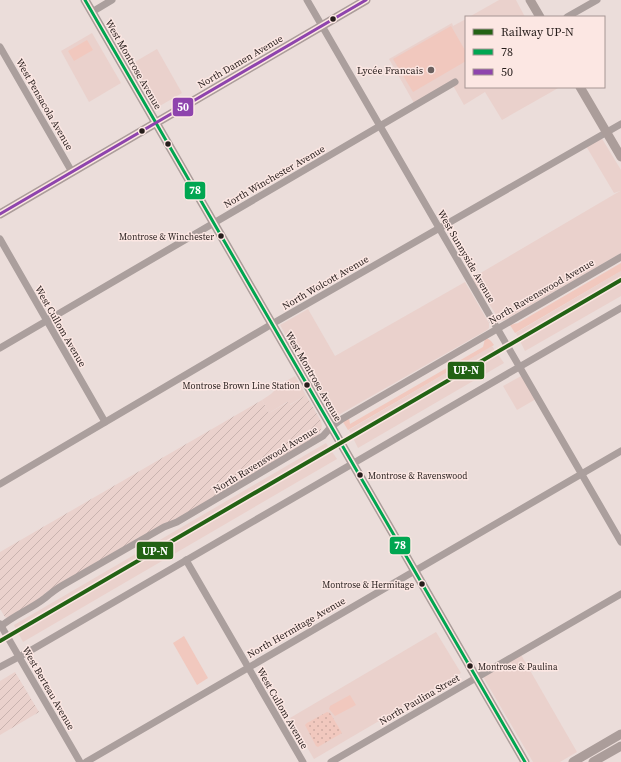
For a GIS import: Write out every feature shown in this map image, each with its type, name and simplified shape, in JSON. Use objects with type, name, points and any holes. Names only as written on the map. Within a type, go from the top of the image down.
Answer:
[{"type":"main road","name":"West Montrose Avenue","points":[[85,0],[525,762]]},
{"type":"main road","name":"North Damen Avenue","points":[[0,214],[366,0]]},
{"type":"main road","points":[[530,0],[539,16]]},
{"type":"main road","points":[[581,88],[621,157]]},
{"type":"main road","points":[[573,762],[621,734]]},
{"type":"main road","points":[[593,762],[621,746]]},
{"type":"street","points":[[92,12],[112,0]]},
{"type":"street","name":"West Sunnyside Avenue","points":[[307,0],[621,542]]},
{"type":"street","points":[[569,16],[597,0]]},
{"type":"street","name":"West Pensacola Avenue","points":[[0,47],[72,172]]},
{"type":"street","name":"North Winchester Avenue","points":[[0,348],[455,82]]},
{"type":"street","name":"North Wolcott Avenue","points":[[0,484],[272,324],[621,124]]},
{"type":"street","name":"West Cullom Avenue","points":[[0,239],[105,422]]},
{"type":"street","name":"North Ravenswood Avenue","points":[[0,626],[63,585],[164,527],[177,522],[323,436],[331,427],[342,419],[621,257]]},
{"type":"street","points":[[0,667],[621,308]]},
{"type":"street","name":"North Hermitage Avenue","points":[[86,762],[621,451]]},
{"type":"street","name":"West Cullom Avenue","points":[[186,560],[303,762]]},
{"type":"street","name":"North Paulina Street","points":[[331,762],[621,594]]},
{"type":"street","name":"West Berteau Avenue","points":[[0,626],[80,762]]},
{"type":"shaded area","points":[[499,0],[516,0],[524,16],[471,16]]},
{"type":"shaded area","name":"Lycée Francais","points":[[465,20],[465,88],[558,88],[502,120],[485,92],[464,105],[451,82],[414,103],[389,59],[452,23],[453,26]]},
{"type":"shaded area","points":[[451,26],[465,50],[465,62],[413,92],[393,59]]},
{"type":"shaded area","points":[[92,33],[121,83],[89,102],[61,51]]},
{"type":"shaded area","points":[[87,40],[93,50],[74,61],[68,51]]},
{"type":"shaded area","points":[[157,49],[182,93],[158,107],[133,63]]},
{"type":"shaded area","points":[[601,137],[621,170],[621,253],[505,320],[500,321],[472,278],[620,191],[614,193],[586,146]]},
{"type":"shaded area","points":[[621,263],[621,271],[515,333],[510,325],[518,323]]},
{"type":"shaded area","points":[[621,271],[621,296],[525,351],[516,333]]},
{"type":"shaded area","points":[[465,282],[489,323],[489,328],[335,417],[314,385],[280,325],[308,309],[335,356]]},
{"type":"shaded area","points":[[487,338],[494,345],[348,430],[343,422],[349,418],[350,424],[483,347],[485,339]]},
{"type":"shaded area","points":[[492,346],[504,363],[358,448],[349,430]]},
{"type":"shaded area","points":[[523,375],[536,399],[517,410],[503,386]]},
{"type":"shaded area","points":[[295,376],[306,395],[289,405],[287,402],[269,413],[262,400],[271,394],[281,384]]},
{"type":"shaded area","points":[[306,395],[321,421],[322,426],[319,435],[174,522],[163,524],[45,593],[46,595],[7,618],[5,617],[0,609],[0,552],[262,400],[269,413],[288,402],[290,405]]},
{"type":"shaded area","points":[[326,443],[337,459],[23,642],[14,625]]},
{"type":"shaded area","points":[[436,632],[461,673],[314,759],[290,718]]},
{"type":"shaded area","points":[[184,636],[208,678],[197,685],[173,643]]},
{"type":"shaded area","points":[[520,653],[577,752],[560,762],[533,762],[482,675]]},
{"type":"shaded area","points":[[15,672],[39,712],[0,735],[0,681]]},
{"type":"shaded area","points":[[350,695],[356,705],[335,716],[329,709],[330,706]]},
{"type":"shaded area","points":[[327,712],[330,713],[342,733],[318,747],[316,746],[305,725]]},
{"type":"rail line","name":"UP-N","points":[[0,641],[621,280]]},
{"type":"transit line","name":"78","points":[[85,0],[525,762]]},
{"type":"transit line","name":"50","points":[[0,214],[366,0]]},
{"type":"place","name":"Lycée Francais","points":[[431,70]]},
{"type":"place","name":"Montrose & Winchester","points":[[221,236]]},
{"type":"place","name":"Montrose Brown Line Station","points":[[307,385]]},
{"type":"place","name":"Montrose & Ravenswood","points":[[360,475]]},
{"type":"place","name":"Montrose & Hermitage","points":[[422,584]]},
{"type":"place","name":"Montrose & Paulina","points":[[470,666]]}]
